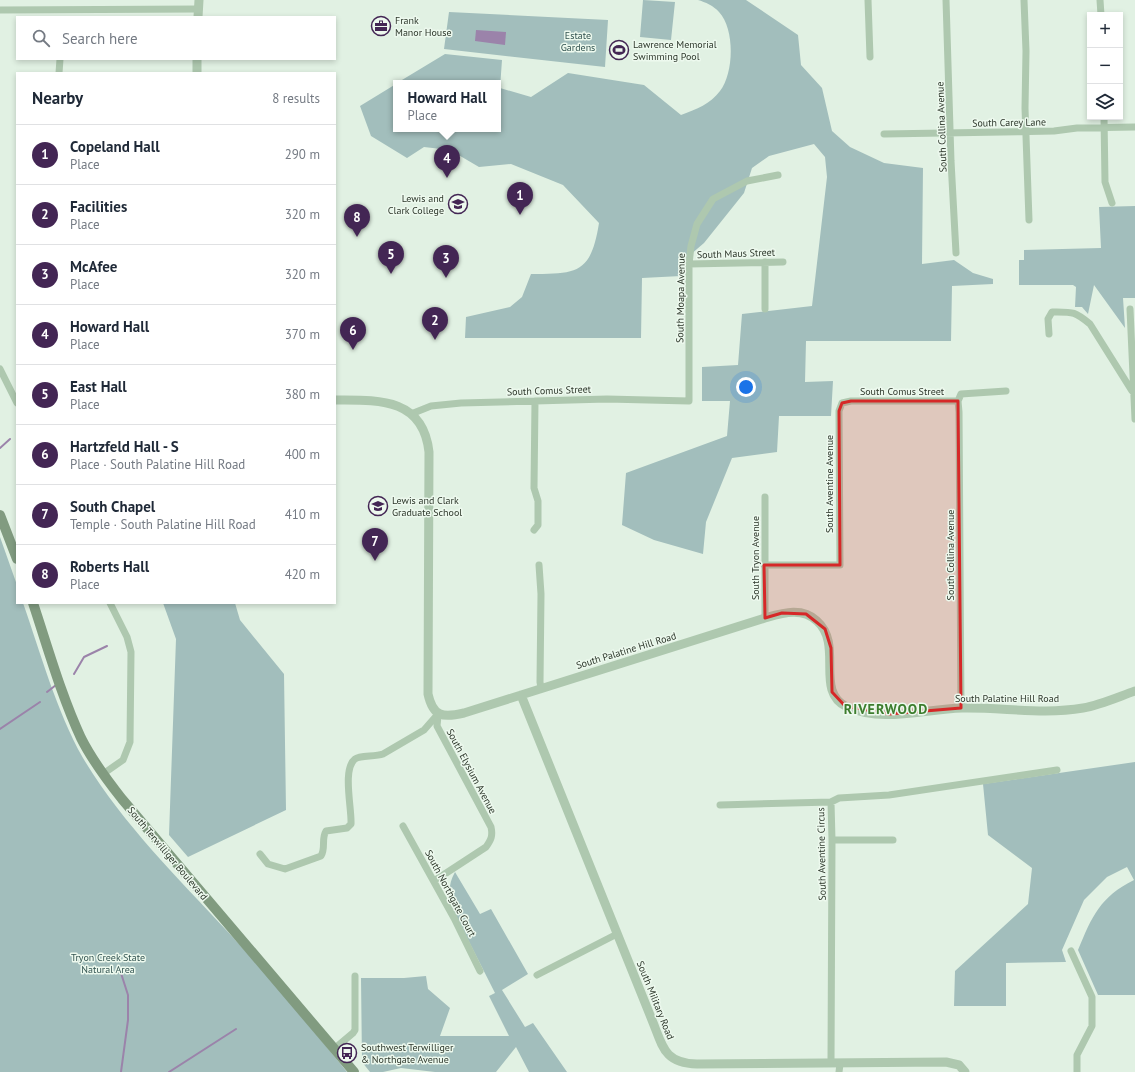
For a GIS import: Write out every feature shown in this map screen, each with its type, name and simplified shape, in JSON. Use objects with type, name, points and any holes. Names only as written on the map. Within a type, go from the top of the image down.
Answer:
[{"type":"main road","points":[[0,515],[16,556]]},
{"type":"main road","name":"South Terwilliger Boulevard","points":[[33,604],[72,717],[88,752],[103,774],[122,799],[354,1072]]},
{"type":"street","points":[[868,0],[870,57]]},
{"type":"street","name":"South Collina Avenue","points":[[946,0],[950,132],[956,253]]},
{"type":"street","points":[[1024,0],[1029,220]]},
{"type":"street","points":[[1100,0],[1101,12]]},
{"type":"street","points":[[0,10],[62,13],[199,9]]},
{"type":"street","points":[[59,72],[60,60]]},
{"type":"street","points":[[197,60],[197,72]]},
{"type":"street","points":[[1104,120],[1105,182],[1112,203]]},
{"type":"street","name":"South Carey Lane","points":[[884,134],[1135,127]]},
{"type":"street","name":"South Moapa Avenue","points":[[689,401],[689,264],[691,246],[697,224],[713,199],[747,181],[778,175]]},
{"type":"street","points":[[765,262],[765,308]]},
{"type":"street","name":"South Maus Street","points":[[689,264],[783,262]]},
{"type":"street","points":[[1130,309],[1132,392],[1135,419]]},
{"type":"street","points":[[1049,334],[1048,320],[1052,312],[1073,312],[1080,316],[1090,324],[1132,392]]},
{"type":"street","points":[[0,369],[16,401]]},
{"type":"street","name":"South Comus Street","points":[[842,404],[851,401],[958,401],[961,394],[1006,391]]},
{"type":"street","name":"South Comus Street","points":[[411,414],[436,404],[607,399],[689,401]]},
{"type":"street","points":[[260,854],[268,864],[282,869],[289,868],[321,856],[324,850],[323,835],[326,832],[347,828],[351,821],[348,786],[353,760],[358,757],[383,754],[424,730],[438,714],[432,707],[428,694],[429,452],[423,432],[411,414],[399,406],[382,401],[336,400]]},
{"type":"street","points":[[534,530],[538,525],[538,501],[534,488],[535,401]]},
{"type":"street","name":"South Collina Avenue","points":[[958,401],[960,420],[961,708]]},
{"type":"street","name":"South Aventine Avenue","points":[[764,565],[840,565],[839,411],[842,404]]},
{"type":"street","name":"South Tryon Avenue","points":[[765,497],[765,618]]},
{"type":"street","points":[[538,565],[541,594],[541,688]]},
{"type":"street","points":[[103,774],[123,760],[130,742],[131,652],[127,637],[110,604]]},
{"type":"street","name":"South Palatine Hill Road","points":[[438,714],[445,716],[456,715],[765,618],[782,613],[799,612],[813,618],[821,624],[830,642],[832,692],[837,700],[846,706],[864,712],[889,714],[961,708],[1030,710],[1072,709],[1091,706],[1135,691]]},
{"type":"street","name":"South Military Road","points":[[521,694],[661,1041],[667,1052],[675,1060],[683,1063],[697,1064],[837,1066],[946,1062],[959,1065],[965,1072]]},
{"type":"street","name":"South Elysium Avenue","points":[[434,881],[486,847],[492,837],[491,827],[437,726],[438,714]]},
{"type":"street","name":"South Aventine Circus","points":[[837,1066],[831,802],[839,798],[889,795],[1057,770]]},
{"type":"street","points":[[720,805],[831,802]]},
{"type":"street","name":"South Northgate Court","points":[[403,826],[434,881],[480,971]]},
{"type":"street","points":[[832,840],[893,840]]},
{"type":"street","points":[[537,975],[618,934]]},
{"type":"street","points":[[1071,951],[1092,997],[1092,1026],[1078,1055],[1077,1072]]},
{"type":"street","points":[[334,1049],[355,1030],[355,976]]},
{"type":"highlighted area","points":[[851,401],[958,401],[961,708],[889,714],[845,706],[832,692],[831,648],[825,629],[806,614],[782,613],[765,618],[764,565],[840,565],[839,411],[842,403]]},
{"type":"green space","points":[[643,0],[675,2],[671,40],[640,37]]},
{"type":"green space","points":[[698,0],[746,0],[798,35],[801,65],[822,88],[832,131],[850,147],[884,163],[923,168],[922,264],[954,260],[973,273],[993,279],[993,284],[952,286],[951,341],[806,341],[805,382],[833,381],[831,416],[779,416],[777,452],[732,458],[706,522],[703,554],[654,540],[622,525],[626,473],[727,436],[730,401],[702,401],[702,367],[738,365],[742,314],[812,306],[827,177],[825,157],[814,144],[769,156],[752,168],[744,193],[704,243],[683,261],[681,276],[642,278],[641,338],[465,338],[466,317],[510,307],[522,297],[531,274],[560,273],[571,271],[580,267],[592,252],[599,223],[563,185],[511,164],[479,167],[450,150],[424,147],[407,158],[371,136],[360,106],[393,86],[393,132],[501,132],[501,88],[531,97],[568,73],[644,85],[681,115],[703,106],[716,96],[725,83],[728,73],[731,51],[728,29],[719,12],[706,3]]},
{"type":"green space","name":"Estate Gardens","points":[[449,12],[608,20],[605,67],[444,49]]},
{"type":"green space","points":[[445,54],[502,60],[501,80],[402,80]]},
{"type":"green space","points":[[1135,206],[1135,298],[1123,298],[1125,328],[1094,285],[1088,314],[1082,307],[1075,307],[1076,287],[1073,285],[1019,285],[1019,260],[1024,260],[1024,250],[1101,248],[1099,207]]},
{"type":"green space","name":"Tryon Creek State Natural Area","points":[[0,537],[16,582],[16,604],[23,604],[65,721],[73,740],[98,782],[132,827],[258,966],[347,1072],[0,1072]]},
{"type":"green space","points":[[163,604],[235,604],[240,620],[284,674],[286,810],[188,857],[169,835],[176,639]]},
{"type":"green space","points":[[1135,762],[1135,995],[1098,995],[1078,950],[1098,909],[1113,893],[1122,886],[1134,880],[1127,867],[1107,877],[1084,900],[1062,950],[1066,962],[1006,963],[1006,1006],[954,1006],[955,971],[1028,904],[1032,868],[988,835],[983,784]]},
{"type":"green space","points":[[455,872],[480,914],[491,909],[528,974],[502,990],[525,1027],[533,1023],[567,1072],[529,1072],[516,1047],[496,1072],[435,1072],[401,1068],[383,1072],[370,1072],[362,1062],[361,978],[404,978],[426,976],[428,989],[450,1008],[440,1036],[509,1036],[489,996],[495,993],[452,907],[450,887],[452,877]]},
{"type":"shaded area","points":[[476,30],[506,32],[505,45],[475,41]]},
{"type":"waterway","points":[[0,448],[10,439]]},
{"type":"waterway","points":[[74,674],[84,657],[107,646]]},
{"type":"waterway","points":[[47,692],[56,685]]},
{"type":"waterway","points":[[0,729],[40,702]]},
{"type":"waterway","points":[[119,967],[128,995],[128,1020],[121,1072]]},
{"type":"waterway","points":[[169,1072],[236,1029]]},
{"type":"place","name":"Frank Manor House","points":[[381,26]]},
{"type":"place","name":"Lawrence Memorial Swimming Pool","points":[[619,50]]},
{"type":"place","name":"Howard Hall","points":[[447,178]]},
{"type":"place","name":"Lewis and Clark College","points":[[458,204]]},
{"type":"place","name":"Copeland Hall","points":[[520,215]]},
{"type":"place","name":"Roberts Hall","points":[[357,237]]},
{"type":"place","name":"East Hall","points":[[391,274]]},
{"type":"place","name":"McAfee","points":[[446,278]]},
{"type":"place","name":"Facilities","points":[[435,340]]},
{"type":"place","name":"Hartzfeld Hall - S","points":[[353,350]]},
{"type":"place","name":"Lewis and Clark Graduate School","points":[[378,506]]},
{"type":"place","name":"South Chapel","points":[[375,561]]},
{"type":"place","name":"Southwest Terwilliger & Northgate Avenue","points":[[347,1053]]},
{"type":"district","name":"RIVERWOOD","points":[[886,709]]}]
